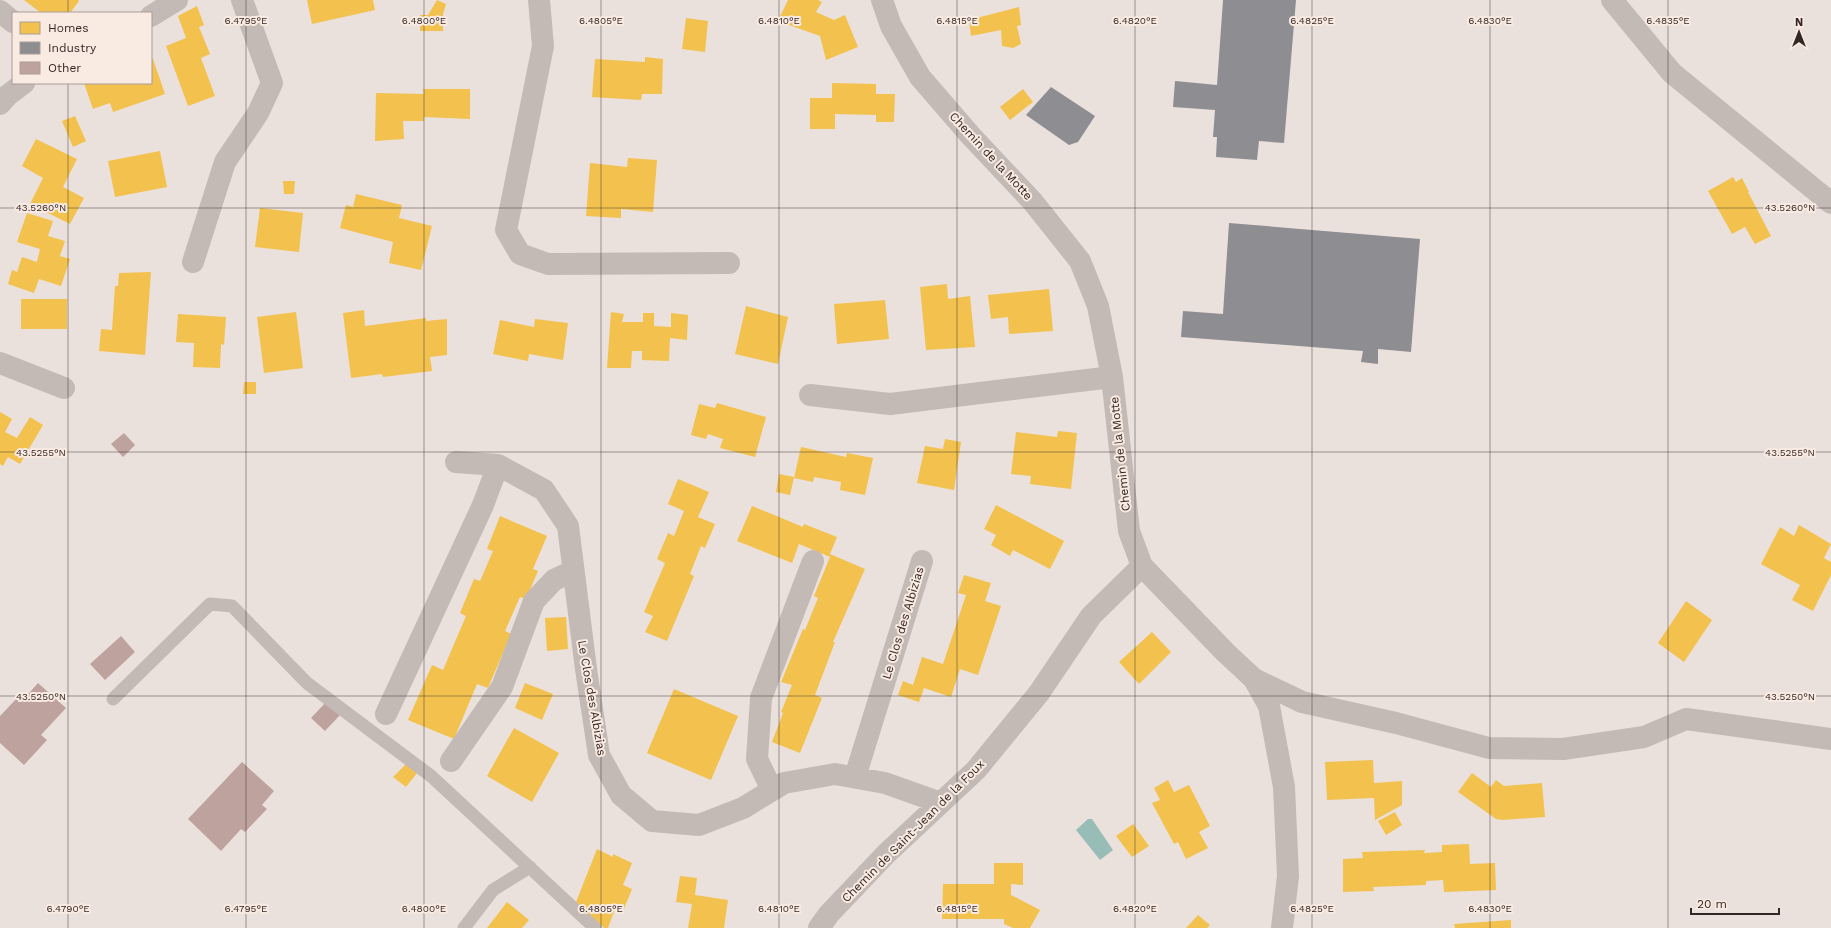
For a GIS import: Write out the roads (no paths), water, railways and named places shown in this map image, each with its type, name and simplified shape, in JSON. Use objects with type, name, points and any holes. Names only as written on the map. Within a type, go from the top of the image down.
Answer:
[{"type":"street","points":[[152,15],[177,0]]},
{"type":"street","points":[[193,262],[225,162],[258,113],[272,83],[242,0]]},
{"type":"street","points":[[539,0],[544,46],[506,230],[520,254],[548,264],[729,262]]},
{"type":"street","name":"Chemin de la Motte","points":[[882,0],[891,26],[920,77],[971,136],[1033,202],[1080,261],[1098,306],[1112,377],[1129,531],[1142,566],[1225,652],[1254,679],[1269,706],[1284,787],[1288,876],[1282,928]]},
{"type":"street","points":[[1612,0],[1672,73],[1831,204]]},
{"type":"street","points":[[0,11],[12,21]]},
{"type":"street","points":[[0,104],[8,95],[23,84]]},
{"type":"street","points":[[0,364],[64,388]]},
{"type":"street","points":[[810,395],[890,404],[1112,377]]},
{"type":"street","name":"Le Clos des Albizias","points":[[456,462],[498,465],[544,490],[568,526],[586,669],[599,755],[621,795],[652,821],[699,825],[743,808],[784,783],[835,774],[885,783],[941,803]]},
{"type":"street","points":[[386,714],[483,505],[498,465]]},
{"type":"street","points":[[772,790],[757,759],[761,698],[812,561]]},
{"type":"street","name":"Le Clos des Albizias","points":[[855,777],[922,561]]},
{"type":"street","name":"Chemin de Saint-Jean de la Foux","points":[[818,928],[829,914],[886,854],[976,770],[1039,693],[1091,616],[1142,566]]},
{"type":"street","points":[[451,761],[502,687],[534,602],[554,580],[573,571]]},
{"type":"street","points":[[1254,679],[1302,702],[1396,723],[1489,748],[1563,749],[1644,737],[1686,719],[1831,739]]},
{"type":"lane","points":[[113,699],[210,604],[232,606],[308,683],[431,776],[595,928]]},
{"type":"lane","points":[[464,928],[493,890],[530,867]]},
{"type":"water","points":[[1088,819],[1092,819],[1113,850],[1100,860],[1076,830]]}]
